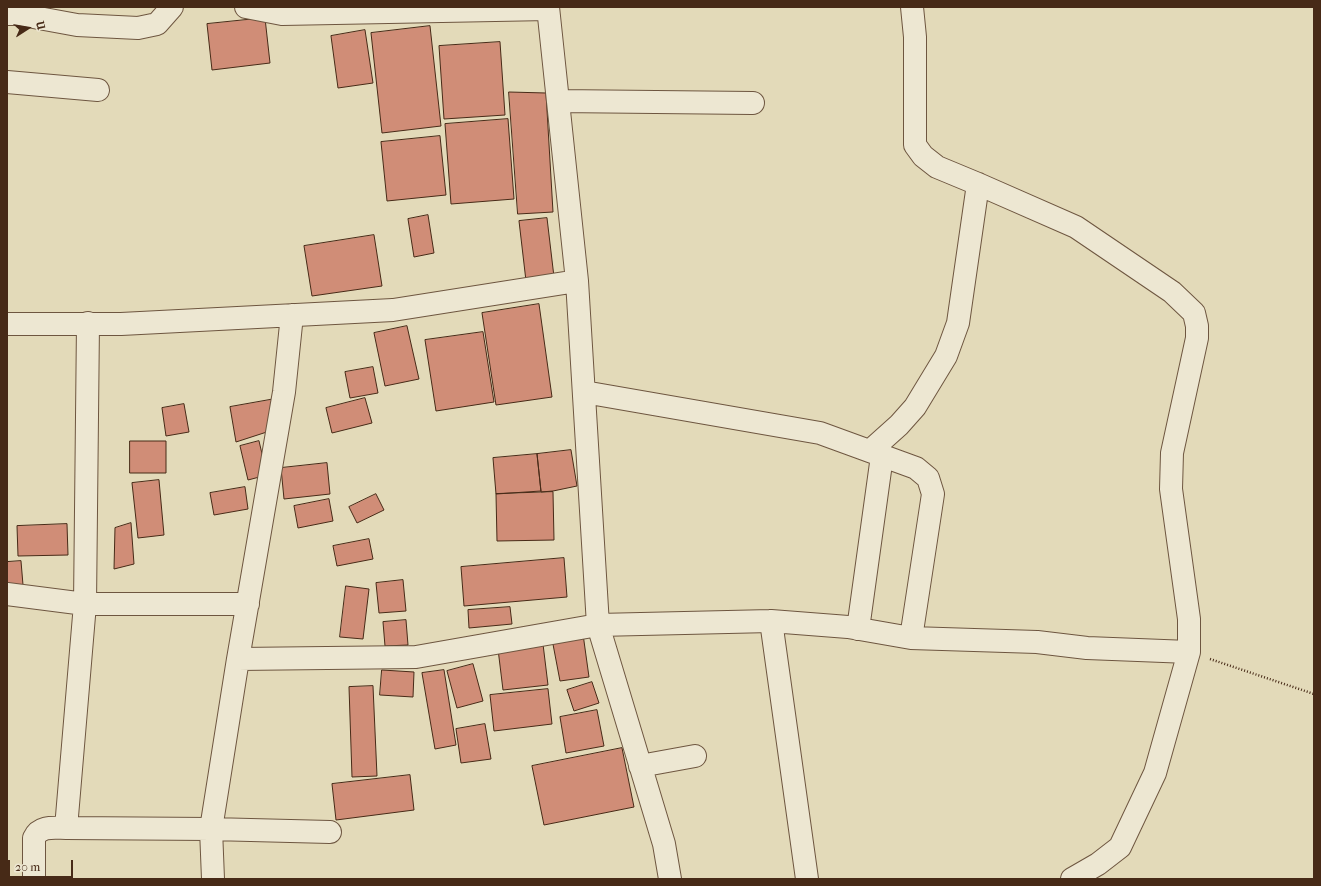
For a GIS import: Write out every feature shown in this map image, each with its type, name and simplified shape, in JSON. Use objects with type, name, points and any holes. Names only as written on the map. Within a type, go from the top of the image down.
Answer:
[{"type":"street","points":[[7,14],[16,14],[77,25],[138,28],[157,24],[172,7]]},
{"type":"street","points":[[246,7],[282,14],[548,8],[577,281],[598,625],[664,844],[670,879]]},
{"type":"street","points":[[912,7],[915,37],[915,146],[923,156],[937,167],[1076,227],[1172,292],[1194,313],[1197,326],[1197,338],[1172,453],[1171,489],[1189,619],[1189,652],[1155,773],[1120,847],[1098,864],[1072,879]]},
{"type":"street","points":[[7,82],[98,90]]},
{"type":"street","points":[[558,101],[753,103]]},
{"type":"street","points":[[858,629],[876,453],[915,407],[946,356],[958,323],[978,184]]},
{"type":"street","points":[[7,324],[121,324],[392,310],[577,281]]},
{"type":"street","points":[[212,879],[211,828],[238,659],[284,392],[292,315]]},
{"type":"street","points":[[66,828],[85,604],[88,323]]},
{"type":"street","points":[[584,392],[820,433],[916,468],[928,478],[933,494],[911,638]]},
{"type":"street","points":[[7,594],[85,604],[248,604]]},
{"type":"street","points":[[238,659],[416,657],[598,625],[771,621],[848,627],[911,638],[1037,642],[1087,648],[1189,652]]},
{"type":"street","points":[[771,621],[807,879]]},
{"type":"street","points":[[640,766],[695,756]]},
{"type":"street","points":[[34,879],[34,838],[36,834],[48,828],[211,828],[330,832]]},
{"type":"path","points":[[1189,652],[1314,694]]},
{"type":"building","points":[[265,18],[270,63],[212,70],[207,24]]},
{"type":"building","points":[[430,26],[441,126],[382,133],[371,33]]},
{"type":"building","points":[[365,30],[373,83],[338,88],[331,36]]},
{"type":"building","points":[[500,42],[505,115],[444,119],[439,46]]},
{"type":"building","points":[[509,92],[546,93],[553,212],[518,214]]},
{"type":"building","points":[[508,119],[514,199],[451,204],[445,124]]},
{"type":"building","points":[[440,136],[446,195],[387,201],[381,142]]},
{"type":"building","points":[[428,215],[434,253],[414,257],[408,219]]},
{"type":"building","points":[[547,218],[554,277],[526,281],[519,221]]},
{"type":"building","points":[[374,235],[382,286],[312,296],[304,246]]},
{"type":"building","points":[[539,304],[552,397],[496,405],[482,313]]},
{"type":"building","points":[[407,326],[419,379],[385,386],[374,333]]},
{"type":"building","points":[[483,332],[494,402],[436,411],[425,340]]},
{"type":"building","points":[[373,367],[378,393],[350,398],[345,372]]},
{"type":"building","points":[[365,398],[372,423],[332,433],[326,408]]},
{"type":"building","points":[[275,399],[276,429],[236,442],[230,407]]},
{"type":"building","points":[[184,404],[189,432],[166,436],[162,408]]},
{"type":"building","points":[[130,441],[166,441],[166,473],[130,473]]},
{"type":"building","points":[[259,441],[267,475],[248,480],[240,446]]},
{"type":"building","points":[[571,450],[577,486],[541,492],[537,454]]},
{"type":"building","points":[[537,454],[541,491],[496,494],[493,458]]},
{"type":"building","points":[[327,463],[330,494],[284,499],[281,468]]},
{"type":"building","points":[[159,480],[164,535],[138,538],[132,483]]},
{"type":"building","points":[[245,487],[248,509],[214,515],[210,493]]},
{"type":"building","points":[[553,492],[554,540],[497,541],[496,494]]},
{"type":"building","points":[[376,494],[384,510],[357,523],[349,507]]},
{"type":"building","points":[[329,499],[333,521],[298,528],[294,506]]},
{"type":"building","points":[[131,523],[134,564],[114,569],[115,528]]},
{"type":"building","points":[[67,524],[68,555],[18,556],[17,526]]},
{"type":"building","points":[[369,539],[373,559],[337,566],[333,546]]},
{"type":"building","points":[[564,558],[567,597],[464,606],[461,567]]},
{"type":"building","points":[[21,561],[23,585],[7,586],[7,562]]},
{"type":"building","points":[[403,580],[406,611],[379,613],[376,583]]},
{"type":"building","points":[[346,586],[369,589],[363,639],[340,637]]},
{"type":"building","points":[[510,607],[512,624],[469,628],[468,610]]},
{"type":"building","points":[[406,620],[408,645],[385,646],[383,622]]},
{"type":"building","points":[[583,634],[589,677],[560,681],[552,639]]},
{"type":"building","points":[[543,644],[548,685],[503,690],[498,649]]},
{"type":"building","points":[[473,664],[483,701],[457,708],[447,671]]},
{"type":"building","points":[[382,670],[414,672],[413,697],[380,695]]},
{"type":"building","points":[[444,670],[456,745],[435,749],[422,673]]},
{"type":"building","points":[[592,682],[599,703],[574,711],[567,690]]},
{"type":"building","points":[[373,686],[377,776],[352,777],[349,687]]},
{"type":"building","points":[[548,689],[552,724],[494,731],[490,695]]},
{"type":"building","points":[[597,710],[604,746],[566,753],[560,717]]},
{"type":"building","points":[[485,724],[491,759],[461,763],[456,729]]},
{"type":"building","points":[[622,748],[634,807],[544,825],[532,766]]},
{"type":"building","points":[[410,775],[414,810],[336,820],[332,784]]}]
